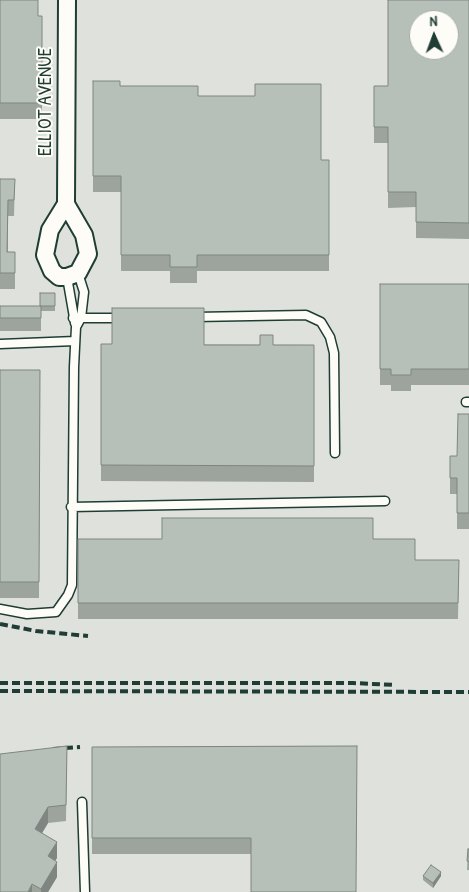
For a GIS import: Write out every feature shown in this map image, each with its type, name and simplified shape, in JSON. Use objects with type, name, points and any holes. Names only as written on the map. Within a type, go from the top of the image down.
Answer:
[{"type":"street","name":"ELLIOT AVENUE","points":[[66,204],[67,0]]},
{"type":"street","points":[[66,204],[79,223],[87,245],[86,262],[73,275],[59,276],[52,271],[45,255],[50,230],[66,204]]},
{"type":"lane","points":[[0,609],[42,615],[56,612],[61,607],[72,584],[71,507],[75,341],[77,318],[84,292],[73,275]]},
{"type":"lane","points":[[73,275],[77,318]]},
{"type":"lane","points":[[188,317],[306,315],[321,322],[330,337],[334,353],[335,453]]},
{"type":"lane","points":[[77,318],[130,318]]},
{"type":"lane","points":[[0,344],[75,341]]},
{"type":"lane","points":[[71,507],[385,501]]},
{"type":"lane","points":[[82,802],[86,892]]},
{"type":"shaded area","points":[[0,0],[469,0],[469,892],[0,892]]},
{"type":"building","points":[[0,0],[38,0],[38,16],[42,16],[42,103],[0,103]]},
{"type":"building","points":[[388,0],[469,0],[469,223],[416,222],[416,192],[388,192],[388,127],[374,127],[374,86],[388,86]]},
{"type":"building","points":[[93,81],[120,81],[120,86],[198,86],[198,96],[255,96],[255,84],[321,84],[321,160],[329,160],[329,255],[197,255],[197,267],[170,267],[170,255],[121,255],[121,176],[93,176]]},
{"type":"building","points":[[0,179],[15,179],[14,200],[8,200],[7,252],[15,252],[15,273],[0,273]]},
{"type":"building","points":[[380,284],[469,284],[469,369],[411,369],[411,375],[391,375],[391,369],[380,369]]},
{"type":"building","points":[[40,293],[55,293],[55,306],[40,306]]},
{"type":"building","points":[[0,306],[41,306],[41,318],[0,318]]},
{"type":"building","points":[[112,308],[204,308],[204,345],[260,345],[260,335],[273,335],[273,345],[314,345],[314,466],[101,465],[101,344],[112,344]]},
{"type":"building","points":[[0,370],[40,370],[39,582],[0,582]]},
{"type":"building","points":[[458,414],[469,414],[469,513],[457,513],[457,478],[450,478],[450,456],[457,456]]},
{"type":"building","points":[[162,518],[373,518],[373,539],[415,539],[415,560],[459,560],[458,603],[78,603],[78,539],[162,539]]},
{"type":"building","points":[[67,746],[66,805],[48,807],[35,829],[57,842],[48,856],[57,862],[41,889],[32,884],[28,892],[0,892],[0,754]]},
{"type":"building","points":[[357,746],[356,892],[251,892],[251,838],[92,838],[92,747]]},
{"type":"building","points":[[469,849],[469,862],[467,861]]},
{"type":"building","points":[[431,865],[441,872],[433,883],[423,876]]},
{"type":"railway","points":[[0,624],[36,631],[88,636]]},
{"type":"railway","points":[[0,683],[353,683],[395,685]]},
{"type":"railway","points":[[0,691],[469,692]]},
{"type":"railway","points":[[53,749],[80,747]]}]
